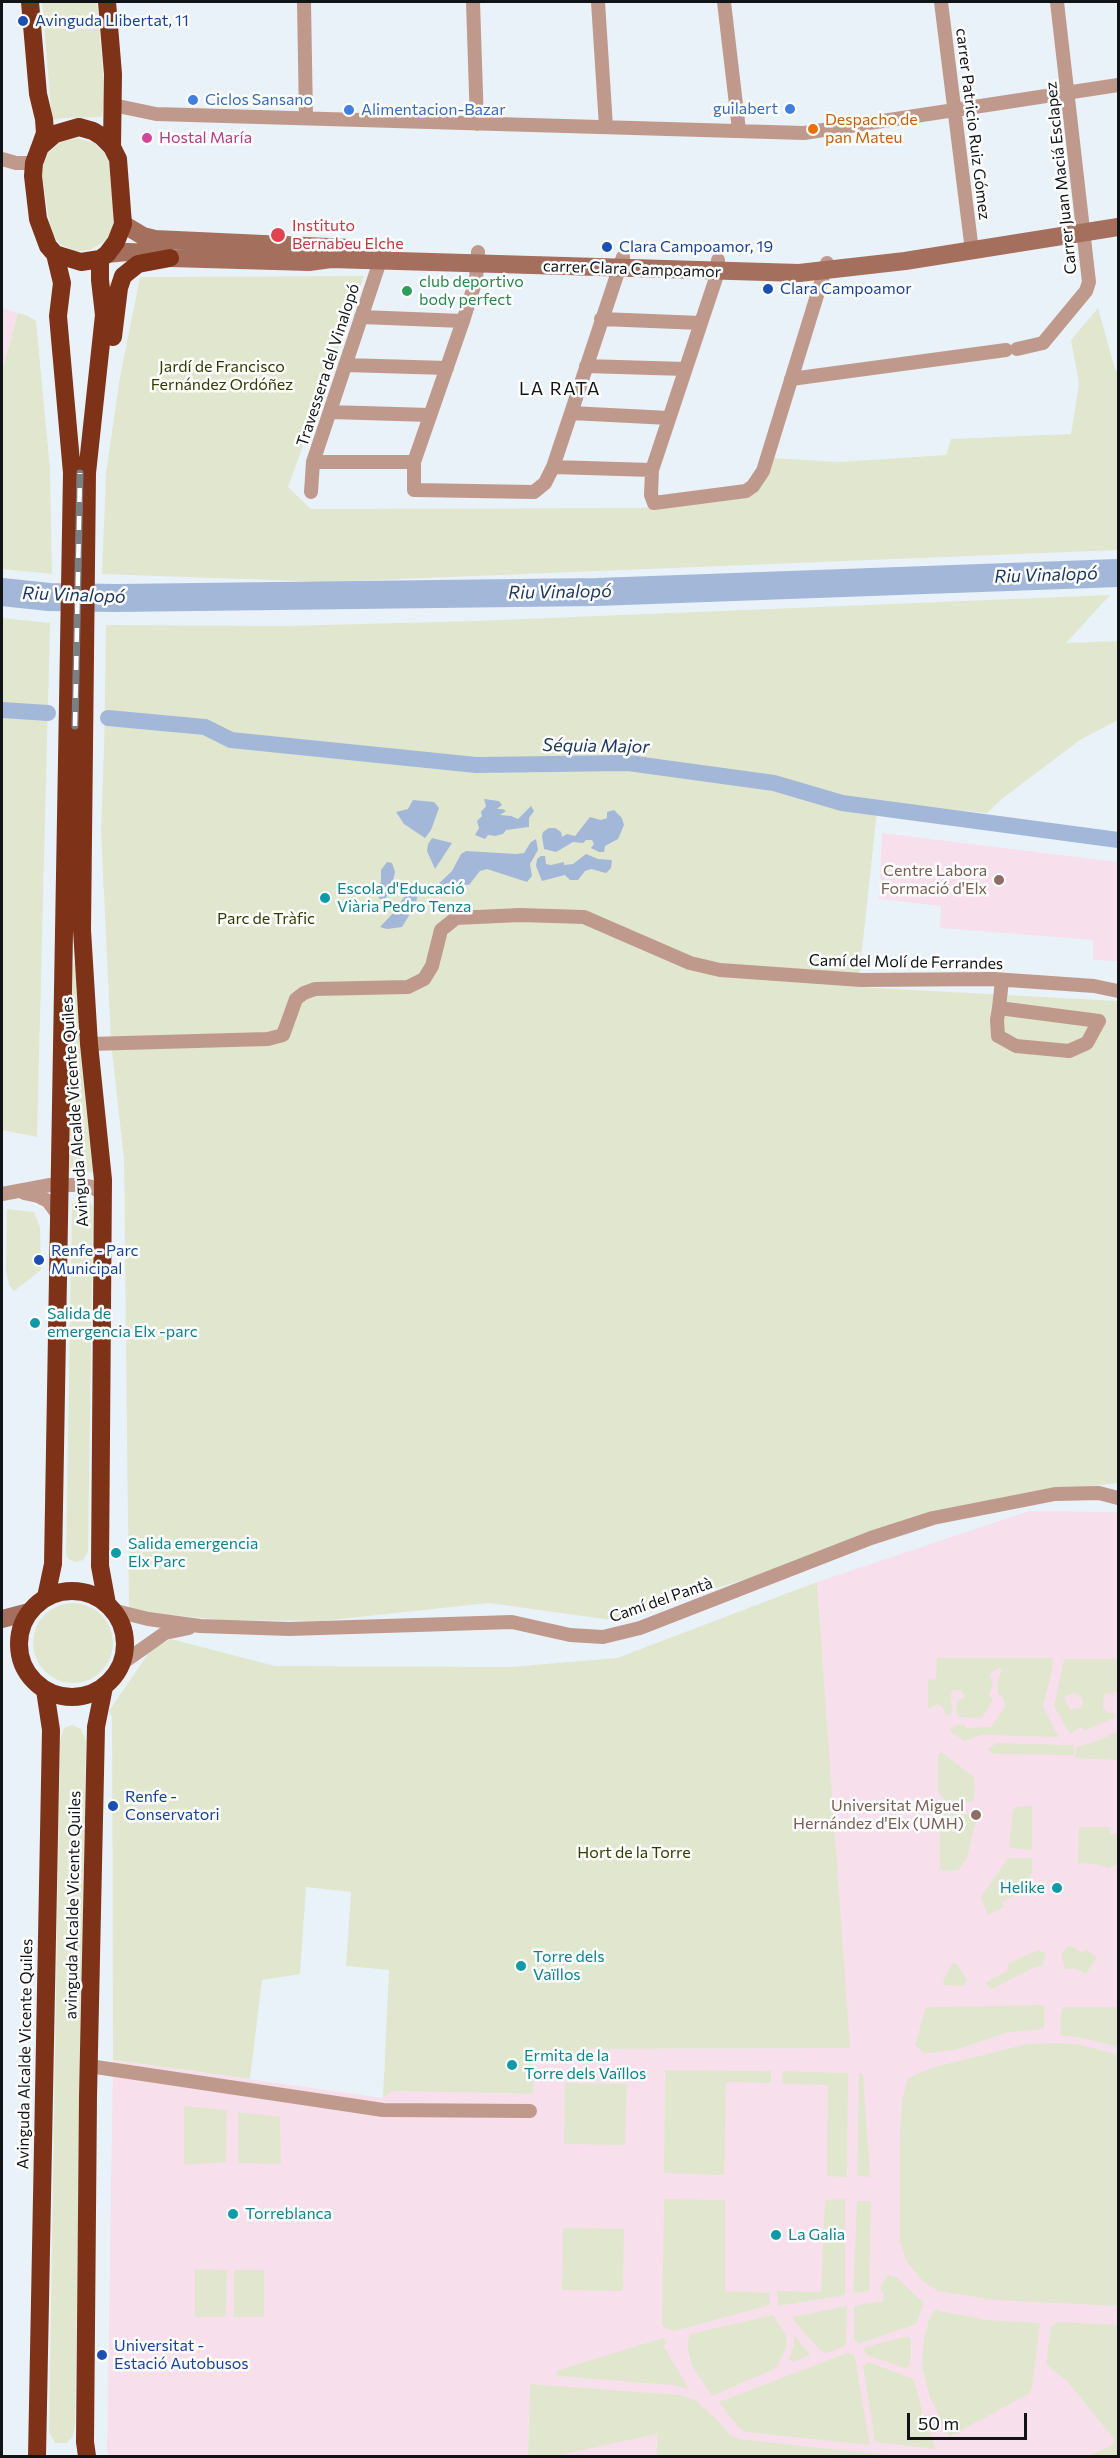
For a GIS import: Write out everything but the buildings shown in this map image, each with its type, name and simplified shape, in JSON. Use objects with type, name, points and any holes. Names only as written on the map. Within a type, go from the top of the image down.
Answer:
[{"type":"highway","points":[[30,2],[38,94],[45,133],[33,176],[42,234],[55,254],[62,283],[58,316],[79,473],[75,726]]},
{"type":"highway","points":[[107,2],[113,74],[112,147]]},
{"type":"highway","points":[[37,155],[55,134],[80,127],[93,131],[112,147],[118,159],[121,174],[123,224],[116,242],[103,257],[100,280],[104,315],[97,380],[79,473]]},
{"type":"highway","points":[[55,254],[81,262],[103,257]]},
{"type":"highway","points":[[97,380],[111,356],[119,288],[123,276],[138,264],[170,258]]},
{"type":"highway","name":"Avinguda Alcalde Vicente Quiles","points":[[75,726],[82,930],[89,1044],[103,1195],[100,1566],[110,1607]]},
{"type":"highway","name":"Avinguda Alcalde Vicente Quiles","points":[[46,1597],[52,1564],[59,1216],[75,726]]},
{"type":"highway","points":[[73,1591],[91,1594],[110,1607],[123,1630],[124,1653],[121,1664],[104,1687],[81,1697],[69,1698],[45,1690],[29,1676],[20,1656],[20,1633],[29,1612],[46,1597],[73,1591]]},
{"type":"highway","name":"avinguda Alcalde Vicente Quiles","points":[[87,2457],[85,2442],[88,2096],[96,1727],[104,1687]]},
{"type":"highway","name":"Avinguda Alcalde Vicente Quiles","points":[[37,2457],[51,1730],[45,1690]]},
{"type":"street","points":[[304,2],[306,118]]},
{"type":"street","points":[[473,2],[477,124]]},
{"type":"street","points":[[598,2],[606,127]]},
{"type":"street","points":[[724,2],[739,130]]},
{"type":"street","name":"carrer Patricio Ruiz Gómez","points":[[941,2],[971,245]]},
{"type":"street","name":"Carrer Juan Maciá Esclapez","points":[[791,379],[1043,343],[1086,291],[1089,282],[1057,2]]},
{"type":"street","points":[[113,105],[156,114],[804,133],[1119,85]]},
{"type":"street","points":[[2,159],[16,163],[37,155]]},
{"type":"street","name":"carrer Clara Campoamor","points":[[123,224],[144,236],[155,239],[382,255],[718,266],[826,266],[1083,227],[1119,216]]},
{"type":"street","name":"carrer Clara Campoamor","points":[[1083,227],[1119,227]]},
{"type":"street","name":"carrer Clara Campoamor","points":[[103,257],[157,253],[170,258],[382,255]]},
{"type":"street","name":"Travessera del Vinalopó","points":[[311,492],[313,462],[382,255]]},
{"type":"street","points":[[478,258],[463,321],[414,462],[414,490],[534,492],[545,483],[553,467],[620,263]]},
{"type":"street","points":[[718,266],[652,470],[651,495],[654,503],[746,491],[753,486],[763,471],[826,266]]},
{"type":"street","points":[[361,317],[463,321]]},
{"type":"street","points":[[601,319],[701,322]]},
{"type":"street","points":[[345,365],[447,368]]},
{"type":"street","points":[[586,366],[685,369]]},
{"type":"street","points":[[330,412],[430,415]]},
{"type":"street","points":[[571,413],[669,418]]},
{"type":"street","points":[[313,462],[414,462]]},
{"type":"street","points":[[553,467],[652,470]]},
{"type":"street","name":"Camí del Molí de Ferrandes","points":[[89,1044],[268,1039],[283,1035],[296,999],[304,993],[315,989],[408,987],[424,979],[432,966],[441,930],[456,918],[520,915],[584,917],[690,963],[720,970],[861,980],[1002,980],[1094,986],[1119,991]]},
{"type":"street","points":[[999,1008],[1099,1021],[1087,1043],[1069,1052],[1016,1046],[998,1036],[999,1008],[1002,980]]},
{"type":"street","name":"avinguda Alcalde Vicente Quiles","points":[[2,1194],[60,1185],[93,1187],[103,1195]]},
{"type":"street","points":[[18,1192],[38,1196],[48,1201],[59,1216]]},
{"type":"street","name":"Camí del Pantà","points":[[110,1607],[148,1619],[200,1626],[289,1629],[512,1622],[570,1635],[603,1637],[640,1628],[871,1538],[933,1518],[1055,1494],[1099,1493],[1119,1498]]},
{"type":"street","points":[[2,1619],[29,1612]]},
{"type":"street","name":"Camí del Pantà","points":[[121,1664],[165,1633],[200,1626]]},
{"type":"street","points":[[89,2066],[383,2110],[530,2111]]},
{"type":"shaded area","points":[[2,308],[18,313],[2,372]]},
{"type":"shaded area","name":"Centre Labora Formació d'Elx","points":[[882,833],[1118,862],[1118,961],[1093,960],[1093,940],[940,928],[941,906],[879,899]]},
{"type":"shaded area","name":"Universitat Miguel Hernández d'Elx (UMH)","points":[[1029,1511],[1118,1512],[1118,2456],[110,2456],[107,2452],[113,2060],[383,2098],[393,2091],[532,2094],[535,2055],[585,2057],[589,2049],[849,2048],[817,1582]]},
{"type":"green space","points":[[42,2],[97,2],[105,96],[102,117],[52,120]]},
{"type":"green space","points":[[77,138],[94,143],[106,155],[109,163],[114,218],[110,235],[105,241],[90,250],[82,251],[74,251],[60,244],[51,232],[42,176],[44,160],[48,153],[61,142]]},
{"type":"green space","name":"Jardí de Francisco Fernández Ordóñez","points":[[364,276],[288,487],[311,509],[641,508],[757,491],[772,458],[840,462],[946,455],[951,439],[1071,434],[1079,384],[1071,340],[1098,308],[1115,369],[1118,372],[1118,550],[327,582],[102,574],[106,473],[120,377],[140,277]]},
{"type":"green space","points":[[18,313],[36,321],[50,469],[52,574],[2,569],[2,372]]},
{"type":"green space","name":"Parc de Tràfic","points":[[1110,595],[1066,643],[1118,641],[1118,720],[1080,740],[1003,798],[987,813],[878,802],[858,987],[1118,1001],[1118,1483],[1004,1497],[836,1552],[611,1620],[489,1603],[321,1621],[223,1620],[129,1611],[124,1160],[111,1042],[101,831],[106,625],[284,626],[476,621]]},
{"type":"green space","points":[[2,618],[50,623],[37,1137],[2,1130]]},
{"type":"green space","points":[[76,962],[94,1173],[69,1172],[72,970],[73,963]]},
{"type":"green space","points":[[78,1200],[87,1200],[93,1207],[88,1552],[83,1560],[76,1562],[68,1559],[66,1553],[72,1204]]},
{"type":"green space","points":[[7,1209],[34,1212],[40,1227],[41,1270],[14,1291],[9,1285],[6,1271]]},
{"type":"green space","name":"Hort de la Torre","points":[[817,1582],[850,2048],[589,2049],[585,2057],[535,2055],[533,2094],[393,2091],[383,2098],[389,1970],[346,1966],[351,1892],[306,1887],[300,1974],[262,1980],[250,2079],[113,2060],[112,1717],[109,1711],[150,1651],[171,1639],[275,1666],[510,1667],[617,1658]]},
{"type":"green space","points":[[73,1603],[88,1606],[101,1615],[110,1628],[113,1643],[110,1658],[101,1671],[88,1680],[73,1683],[58,1680],[45,1671],[36,1658],[33,1643],[36,1628],[45,1615],[58,1606]]},
{"type":"green space","points":[[937,1658],[1053,1658],[1043,1707],[1059,1737],[982,1735],[964,1741],[949,1730],[963,1724],[967,1728],[991,1727],[1005,1707],[1003,1697],[998,1694],[998,1680],[1002,1668],[990,1674],[993,1684],[989,1694],[993,1700],[982,1718],[959,1717],[956,1712],[957,1700],[964,1698],[960,1690],[954,1690],[951,1693],[952,1710],[949,1715],[946,1715],[942,1706],[937,1704],[928,1709],[928,1680],[936,1679]]},
{"type":"green space","points":[[1064,1659],[1118,1659],[1118,1692],[1104,1694],[1103,1708],[1108,1713],[1114,1713],[1115,1717],[1089,1729],[1078,1728],[1070,1734],[1054,1706]],"holes":[[[1074,1693],[1081,1696],[1083,1703],[1080,1708],[1070,1710],[1064,1697]]]},
{"type":"green space","points":[[72,1725],[81,1729],[86,1741],[75,2426],[73,2436],[67,2443],[55,2443],[49,2432],[60,1740],[64,1728]]},
{"type":"green space","points":[[1118,1731],[1118,1760],[1075,1758],[1076,1747]]},
{"type":"green space","points":[[996,1743],[1073,1745],[1074,1755],[994,1754],[988,1749]]},
{"type":"green space","points":[[941,1752],[974,1777],[973,1802],[947,1801],[941,1796],[938,1791],[938,1755]]},
{"type":"green space","points":[[1017,1806],[1032,1806],[1032,1850],[1011,1848],[1009,1845],[1013,1810]]},
{"type":"green space","points":[[940,1813],[972,1814],[976,1820],[967,1858],[958,1870],[944,1871],[940,1868]]},
{"type":"green space","points":[[1079,1827],[1110,1827],[1110,1834],[1118,1834],[1118,1864],[1108,1868],[1078,1863]]},
{"type":"green space","points":[[1008,1858],[1032,1858],[1032,1874],[1019,1893],[1002,1902],[1004,1907],[988,1915],[981,1897]]},
{"type":"green space","points":[[1069,1945],[1082,1952],[1087,1950],[1097,1957],[1086,1974],[1076,1969],[1065,1969],[1061,1954]]},
{"type":"green space","points":[[1038,1950],[1046,1953],[1043,1965],[990,1989],[985,1983],[1009,1970],[1007,1964]]},
{"type":"green space","points":[[952,1963],[957,1964],[967,1980],[963,1986],[944,1985],[943,1981]]},
{"type":"green space","points":[[1044,2005],[1044,2028],[1009,2032],[958,2049],[931,2053],[924,2053],[915,2045],[926,2007]]},
{"type":"green space","points":[[1065,2007],[1118,2007],[1118,2047],[1060,2035],[1061,2010]]},
{"type":"green space","points":[[1027,2044],[1081,2045],[1118,2055],[1118,2306],[995,2300],[938,2291],[923,2281],[907,2262],[900,2242],[900,2137],[902,2100],[908,2078],[935,2067]]},
{"type":"green space","points":[[665,2070],[771,2071],[771,2083],[726,2082],[724,2175],[664,2173]]},
{"type":"green space","points":[[783,2071],[848,2073],[847,2177],[827,2176],[828,2085],[782,2084]]},
{"type":"green space","points":[[859,2073],[863,2073],[870,2177],[857,2176]]},
{"type":"green space","points":[[565,2083],[627,2084],[625,2145],[564,2144]]},
{"type":"green space","points":[[184,2106],[227,2110],[226,2162],[184,2165]]},
{"type":"green space","points":[[238,2112],[280,2117],[281,2164],[238,2163]]},
{"type":"green space","points":[[664,2199],[725,2200],[725,2291],[770,2293],[770,2305],[674,2331],[662,2326]]},
{"type":"green space","points":[[845,2199],[845,2295],[778,2306],[777,2291],[821,2292],[825,2200]]},
{"type":"green space","points":[[857,2201],[871,2201],[869,2291],[853,2293]]},
{"type":"green space","points":[[563,2228],[624,2229],[623,2291],[562,2290]]},
{"type":"green space","points":[[195,2269],[227,2270],[226,2317],[195,2317]]},
{"type":"green space","points":[[234,2270],[264,2270],[264,2317],[234,2317]]},
{"type":"green space","points":[[887,2275],[896,2277],[924,2303],[916,2324],[858,2344],[854,2340],[854,2306],[883,2301],[884,2295],[880,2288]]},
{"type":"green space","points":[[847,2306],[846,2343],[843,2347],[826,2353],[821,2351],[793,2317]]},
{"type":"green space","points":[[935,2310],[987,2320],[1040,2323],[1032,2389],[1028,2394],[949,2437],[929,2395],[922,2365],[924,2339],[929,2320]]},
{"type":"green space","points":[[773,2315],[786,2335],[787,2346],[776,2368],[712,2396],[692,2366],[687,2344],[690,2334]]},
{"type":"green space","points":[[1058,2322],[1118,2325],[1118,2456],[1087,2456],[1112,2446],[1114,2439],[1067,2381],[1046,2364],[1051,2327]]},
{"type":"green space","points":[[794,2335],[810,2355],[792,2362],[789,2358],[794,2345]]},
{"type":"green space","points":[[909,2337],[911,2340],[911,2360],[909,2366],[905,2368],[867,2355],[864,2351],[865,2347]]},
{"type":"green space","points":[[663,2338],[667,2341],[664,2347],[689,2389],[672,2385],[558,2376],[555,2371]]},
{"type":"green space","points":[[847,2353],[854,2355],[855,2358],[870,2445],[747,2432],[739,2428],[719,2402]]},
{"type":"green space","points":[[868,2362],[914,2379],[923,2415],[936,2449],[875,2442],[863,2366]]},
{"type":"green space","points":[[530,2384],[680,2395],[695,2400],[720,2423],[728,2434],[739,2439],[895,2456],[657,2456],[657,2434],[554,2456],[528,2456]]},
{"type":"water","points":[[484,799],[499,801],[502,805],[497,809],[506,811],[500,815],[518,819],[531,806],[534,811],[529,818],[529,827],[506,830],[503,834],[488,835],[485,839],[475,835],[479,828],[477,821],[486,806]]},
{"type":"water","points":[[413,800],[434,802],[439,808],[431,830],[425,838],[404,824],[396,812],[408,809]]},
{"type":"water","points":[[614,810],[622,818],[624,825],[618,839],[605,846],[604,852],[591,848],[594,844],[592,840],[586,840],[583,843],[573,842],[556,852],[544,849],[542,836],[543,832],[549,828],[555,828],[561,832],[562,837],[567,834],[575,836],[590,817],[601,820],[607,818],[607,812]]},
{"type":"water","points":[[432,838],[452,843],[435,869],[427,851]]},
{"type":"water","points":[[536,839],[538,850],[530,864],[532,876],[527,882],[487,869],[480,871],[469,885],[456,883],[436,895],[431,891],[452,871],[461,854],[466,851],[524,853],[531,842]]},
{"type":"water","points":[[586,854],[598,859],[612,860],[611,868],[606,873],[591,869],[585,871],[578,880],[570,880],[565,875],[542,881],[536,866],[537,859],[541,856],[545,856],[546,864],[564,862],[564,865],[573,864]]},
{"type":"water","points":[[387,862],[392,863],[395,872],[391,890],[385,899],[380,899],[376,894],[381,881],[381,870]]},
{"type":"water","points":[[410,888],[418,892],[416,904],[402,927],[387,929],[380,927],[395,911]]},
{"type":"waterway","name":"Riu Vinalopó","points":[[2,592],[49,597],[117,598],[597,592],[1118,573]]},
{"type":"waterway","name":"Séquia Major","points":[[2,710],[48,713]]},
{"type":"waterway","name":"Séquia Major","points":[[108,718],[205,727],[231,740],[476,765],[628,763],[774,783],[842,803],[1118,840]]},
{"type":"railway","points":[[75,726],[80,473]]},
{"type":"place","name":"Avinguda Llibertat, 11","points":[[23,21]]},
{"type":"place","name":"Ciclos Sansano","points":[[193,100]]},
{"type":"place","name":"guilabert","points":[[790,109]]},
{"type":"place","name":"Alimentacion-Bazar","points":[[349,110]]},
{"type":"place","name":"Despacho de pan Mateu","points":[[813,129]]},
{"type":"place","name":"Hostal María","points":[[147,138]]},
{"type":"place","name":"Instituto Bernabeu Elche","points":[[278,235]]},
{"type":"place","name":"Clara Campoamor, 19","points":[[607,247]]},
{"type":"place","name":"Clara Campoamor","points":[[768,289]]},
{"type":"place","name":"club deportivo body perfect","points":[[407,291]]},
{"type":"place","name":"Centre Labora Formació d'Elx","points":[[999,880]]},
{"type":"place","name":"Escola d'Educació Viària Pedro Tenza","points":[[325,898]]},
{"type":"place","name":"Renfe - Parc Municipal","points":[[39,1260]]},
{"type":"place","name":"Salida de emergencia Elx -parc","points":[[35,1323]]},
{"type":"place","name":"Salida emergencia Elx Parc","points":[[116,1553]]},
{"type":"place","name":"Renfe - Conservatori","points":[[113,1806]]},
{"type":"place","name":"Universitat Miguel Hernández d'Elx (UMH)","points":[[976,1815]]},
{"type":"place","name":"Helike","points":[[1057,1888]]},
{"type":"place","name":"Torre dels Vaïllos","points":[[521,1966]]},
{"type":"place","name":"Ermita de la Torre dels Vaïllos","points":[[512,2065]]},
{"type":"place","name":"Torreblanca","points":[[233,2214]]},
{"type":"place","name":"La Galia","points":[[776,2235]]},
{"type":"place","name":"Universitat - Estació Autobusos","points":[[102,2355]]},
{"type":"district","name":"LA RATA","points":[[560,389]]}]
